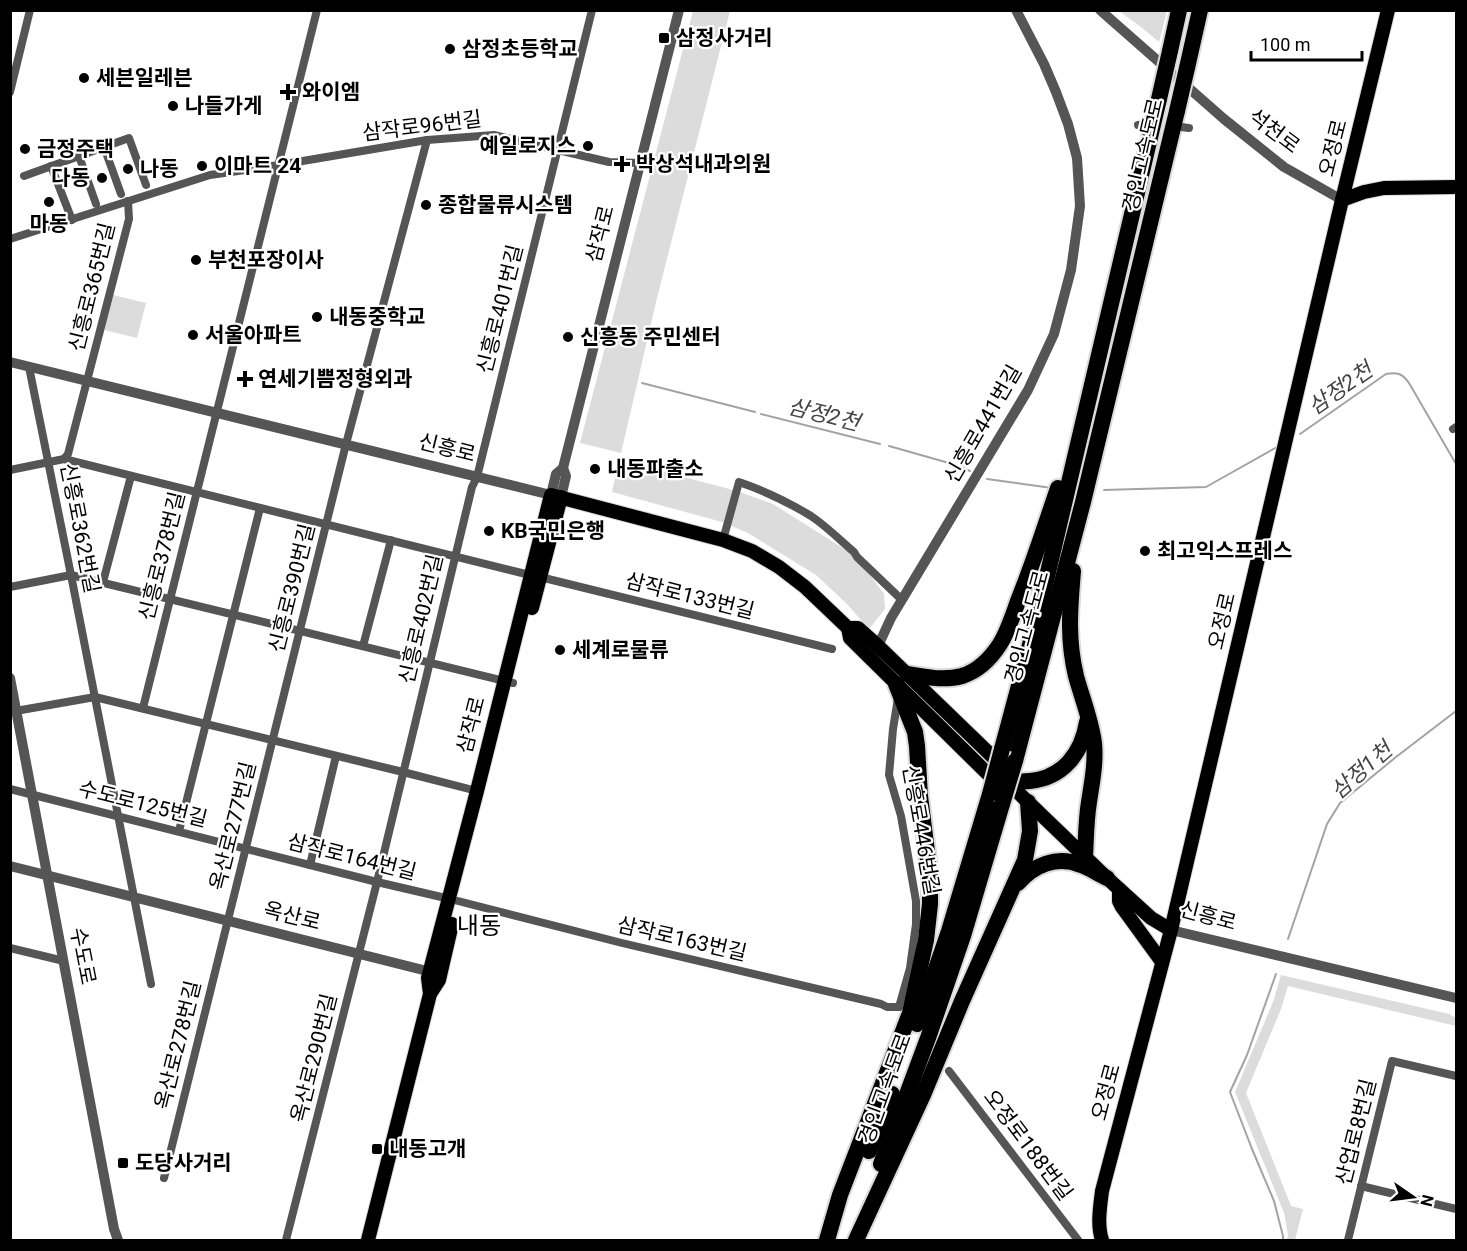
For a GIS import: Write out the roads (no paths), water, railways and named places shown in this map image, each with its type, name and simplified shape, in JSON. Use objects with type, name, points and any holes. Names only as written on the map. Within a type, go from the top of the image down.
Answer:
[{"type":"highway","name":"경인고속도로","points":[[851,1240],[895,1127],[963,936],[996,799],[1002,749],[1038,615],[1179,10]]},
{"type":"highway","name":"경인고속도로","points":[[832,1240],[881,1123],[996,799],[1015,761],[1182,122],[1187,68],[1200,10]]},
{"type":"highway","points":[[827,1240],[840,1195],[910,1013],[926,940],[930,876],[920,796],[917,746],[900,684],[962,676],[991,657],[1001,642],[1036,555],[1091,387]]},
{"type":"highway","points":[[1083,502],[1073,567],[1069,622],[1076,676],[1094,742],[1085,857]]},
{"type":"highway","points":[[1004,779],[1030,781],[1041,779],[1062,769],[1078,750],[1085,733],[1088,714]]},
{"type":"highway","points":[[856,1240],[914,1116],[1025,860],[1030,821],[1028,802]]},
{"type":"highway","points":[[1014,888],[1033,869],[1042,864],[1061,861],[1080,864],[1113,883]]},
{"type":"main road","name":"오정로","points":[[1102,1240],[1099,1214],[1102,1191],[1170,930],[1388,10]]},
{"type":"main road","points":[[1342,200],[1384,188],[1456,187]]},
{"type":"main road","name":"신흥로","points":[[556,496],[723,540],[752,551],[779,567],[805,587],[848,628],[850,638],[875,652],[900,684],[988,774],[1004,779],[1151,918],[1170,930]]},
{"type":"main road","name":"삼작로","points":[[368,1240],[430,994],[439,980],[435,973],[556,496]]},
{"type":"main road","name":"삼작로","points":[[454,900],[477,791],[508,682]]},
{"type":"main road","points":[[1113,883],[1122,907],[1162,962]]},
{"type":"street","points":[[10,92],[30,10]]},
{"type":"street","name":"신흥로378번길","points":[[143,708],[317,10]]},
{"type":"street","name":"신흥로401번길","points":[[477,477],[592,10]]},
{"type":"street","name":"삼작로","points":[[556,496],[566,476],[563,468],[679,10]]},
{"type":"street","name":"신흥로441번길","points":[[875,652],[891,618],[1026,394],[1054,334],[1071,270],[1080,206],[1077,158],[1068,124],[1044,64],[1017,10]]},
{"type":"street","name":"석천로","points":[[1100,10],[1224,119],[1284,167],[1342,200]]},
{"type":"street","name":"삼작로96번길","points":[[10,239],[210,175],[427,140],[494,135],[609,162],[640,163]]},
{"type":"street","points":[[24,176],[129,138],[147,185]]},
{"type":"street","name":"신흥로390번길","points":[[272,740],[346,444],[427,140]]},
{"type":"street","points":[[104,147],[121,194]]},
{"type":"street","points":[[79,156],[96,204]]},
{"type":"street","points":[[51,166],[72,220]]},
{"type":"street","name":"신흥로365번길","points":[[64,459],[68,454],[129,219],[128,201]]},
{"type":"street","name":"신흥로","points":[[10,362],[556,496]]},
{"type":"street","name":"신흥로362번길","points":[[29,366],[133,897]]},
{"type":"street","points":[[10,470],[64,459]]},
{"type":"street","name":"삼작로133번길","points":[[64,459],[832,650]]},
{"type":"street","points":[[103,582],[131,476]]},
{"type":"street","name":"신흥로402번길","points":[[376,882],[472,487],[477,477]]},
{"type":"street","points":[[723,540],[739,483],[779,498],[812,517],[854,552],[902,600]]},
{"type":"street","points":[[179,831],[260,508]]},
{"type":"street","points":[[363,646],[391,540]]},
{"type":"street","points":[[10,587],[71,575],[508,682]]},
{"type":"street","name":"수도로","points":[[10,678],[14,711],[48,875],[114,1229],[118,1240]]},
{"type":"street","name":"신흥로446번길","points":[[900,684],[889,775],[901,816],[916,900],[916,924],[910,968],[901,1009]]},
{"type":"street","points":[[14,711],[95,697],[477,791]]},
{"type":"street","name":"옥산로277번길","points":[[228,921],[272,740]]},
{"type":"street","points":[[310,865],[336,756]]},
{"type":"street","name":"수도로125번길","points":[[10,789],[246,848]]},
{"type":"street","name":"삼작로164번길","points":[[246,848],[454,900]]},
{"type":"street","name":"옥산로","points":[[10,866],[435,973]]},
{"type":"street","name":"옥산로290번길","points":[[286,1240],[376,882]]},
{"type":"street","points":[[133,897],[151,984]]},
{"type":"street","name":"삼작로163번길","points":[[454,900],[901,1009]]},
{"type":"street","name":"옥산로278번길","points":[[164,1178],[228,921]]},
{"type":"street","name":"신흥로","points":[[1170,930],[1456,998]]},
{"type":"street","points":[[10,948],[64,961]]},
{"type":"street","name":"산업로8번길","points":[[1348,1240],[1392,1061],[1456,1076]]},
{"type":"street","name":"오정로188번길","points":[[949,1071],[1078,1240]]},
{"type":"street","points":[[1361,1186],[1456,1209]]},
{"type":"waterway","name":"삼정2천","points":[[1300,434],[1386,374],[1396,373],[1402,375],[1409,383],[1456,464]]},
{"type":"waterway","name":"삼정2천","points":[[642,383],[755,412]]},
{"type":"waterway","name":"삼정2천","points":[[761,414],[880,444]]},
{"type":"waterway","name":"삼정2천","points":[[889,446],[970,471]]},
{"type":"waterway","name":"삼정2천","points":[[1104,490],[1206,487],[1277,447]]},
{"type":"waterway","name":"삼정2천","points":[[987,479],[1052,488]]},
{"type":"waterway","name":"삼정1천","points":[[1288,939],[1327,824],[1340,803],[1456,711]]},
{"type":"waterway","name":"삼정1천","points":[[1276,974],[1247,1055],[1230,1092],[1274,1201],[1283,1240]]},
{"type":"place","name":"삼정사거리","points":[[664,38]]},
{"type":"place","name":"삼정초등학교","points":[[450,49]]},
{"type":"place","name":"세븐일레븐","points":[[84,78]]},
{"type":"place","name":"와이엠","points":[[288,92]]},
{"type":"place","name":"나들가게","points":[[173,106]]},
{"type":"place","name":"예일로지스","points":[[588,146]]},
{"type":"place","name":"금정주택","points":[[25,149]]},
{"type":"place","name":"박상석내과의원","points":[[622,164]]},
{"type":"place","name":"이마트 24","points":[[202,166]]},
{"type":"place","name":"나동","points":[[128,169]]},
{"type":"place","name":"다동","points":[[102,178]]},
{"type":"place","name":"마동","points":[[49,202]]},
{"type":"place","name":"종합물류시스템","points":[[426,205]]},
{"type":"place","name":"부천포장이사","points":[[196,260]]},
{"type":"place","name":"내동중학교","points":[[317,317]]},
{"type":"place","name":"서울아파트","points":[[193,335]]},
{"type":"place","name":"신흥동 주민센터","points":[[568,337]]},
{"type":"place","name":"연세기쁨정형외과","points":[[245,379]]},
{"type":"place","name":"내동파출소","points":[[595,469]]},
{"type":"place","name":"KB국민은행","points":[[489,531]]},
{"type":"place","name":"최고익스프레스","points":[[1145,551]]},
{"type":"place","name":"세계로물류","points":[[560,650]]},
{"type":"place","name":"내동고개","points":[[377,1149]]},
{"type":"place","name":"도당사거리","points":[[123,1163]]},
{"type":"district","name":"내동","points":[[479,926]]}]
